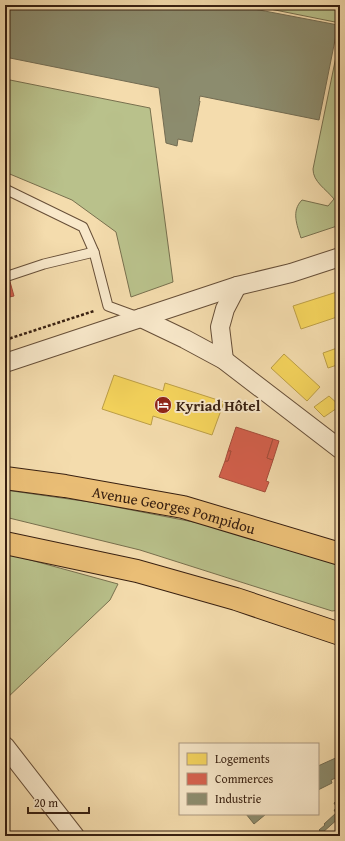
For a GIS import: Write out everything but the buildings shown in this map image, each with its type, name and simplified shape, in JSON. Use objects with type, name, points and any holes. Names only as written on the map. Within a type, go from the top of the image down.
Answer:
[{"type":"main road","name":"Avenue Georges Pompidou","points":[[5,478],[64,486],[183,507],[340,554]]},
{"type":"main road","points":[[5,543],[137,571],[236,599],[338,632]]},
{"type":"street","points":[[5,363],[237,286],[291,273],[340,257]]},
{"type":"street","points":[[224,360],[220,327],[225,309],[237,286]]},
{"type":"street","points":[[141,318],[224,360],[340,449]]},
{"type":"street","points":[[5,746],[75,836]]},
{"type":"lane","points":[[5,189],[83,227],[94,252],[108,306],[141,318]]},
{"type":"lane","points":[[5,277],[44,264],[94,252]]},
{"type":"path","points":[[5,340],[108,306]]},
{"type":"green space","points":[[250,5],[340,5],[340,23]]},
{"type":"green space","points":[[340,37],[340,225],[301,238],[296,213],[302,200],[328,206],[334,199],[315,178],[313,169]]},
{"type":"green space","points":[[5,79],[150,108],[173,282],[131,297],[116,232],[72,200],[5,172]]},
{"type":"green space","points":[[5,490],[90,502],[209,525],[340,564],[340,610],[332,611],[140,550],[5,517]]},
{"type":"green space","points":[[5,553],[118,584],[110,600],[5,700]]},
{"type":"place","name":"Kyriad Hôtel","points":[[163,405]]}]
